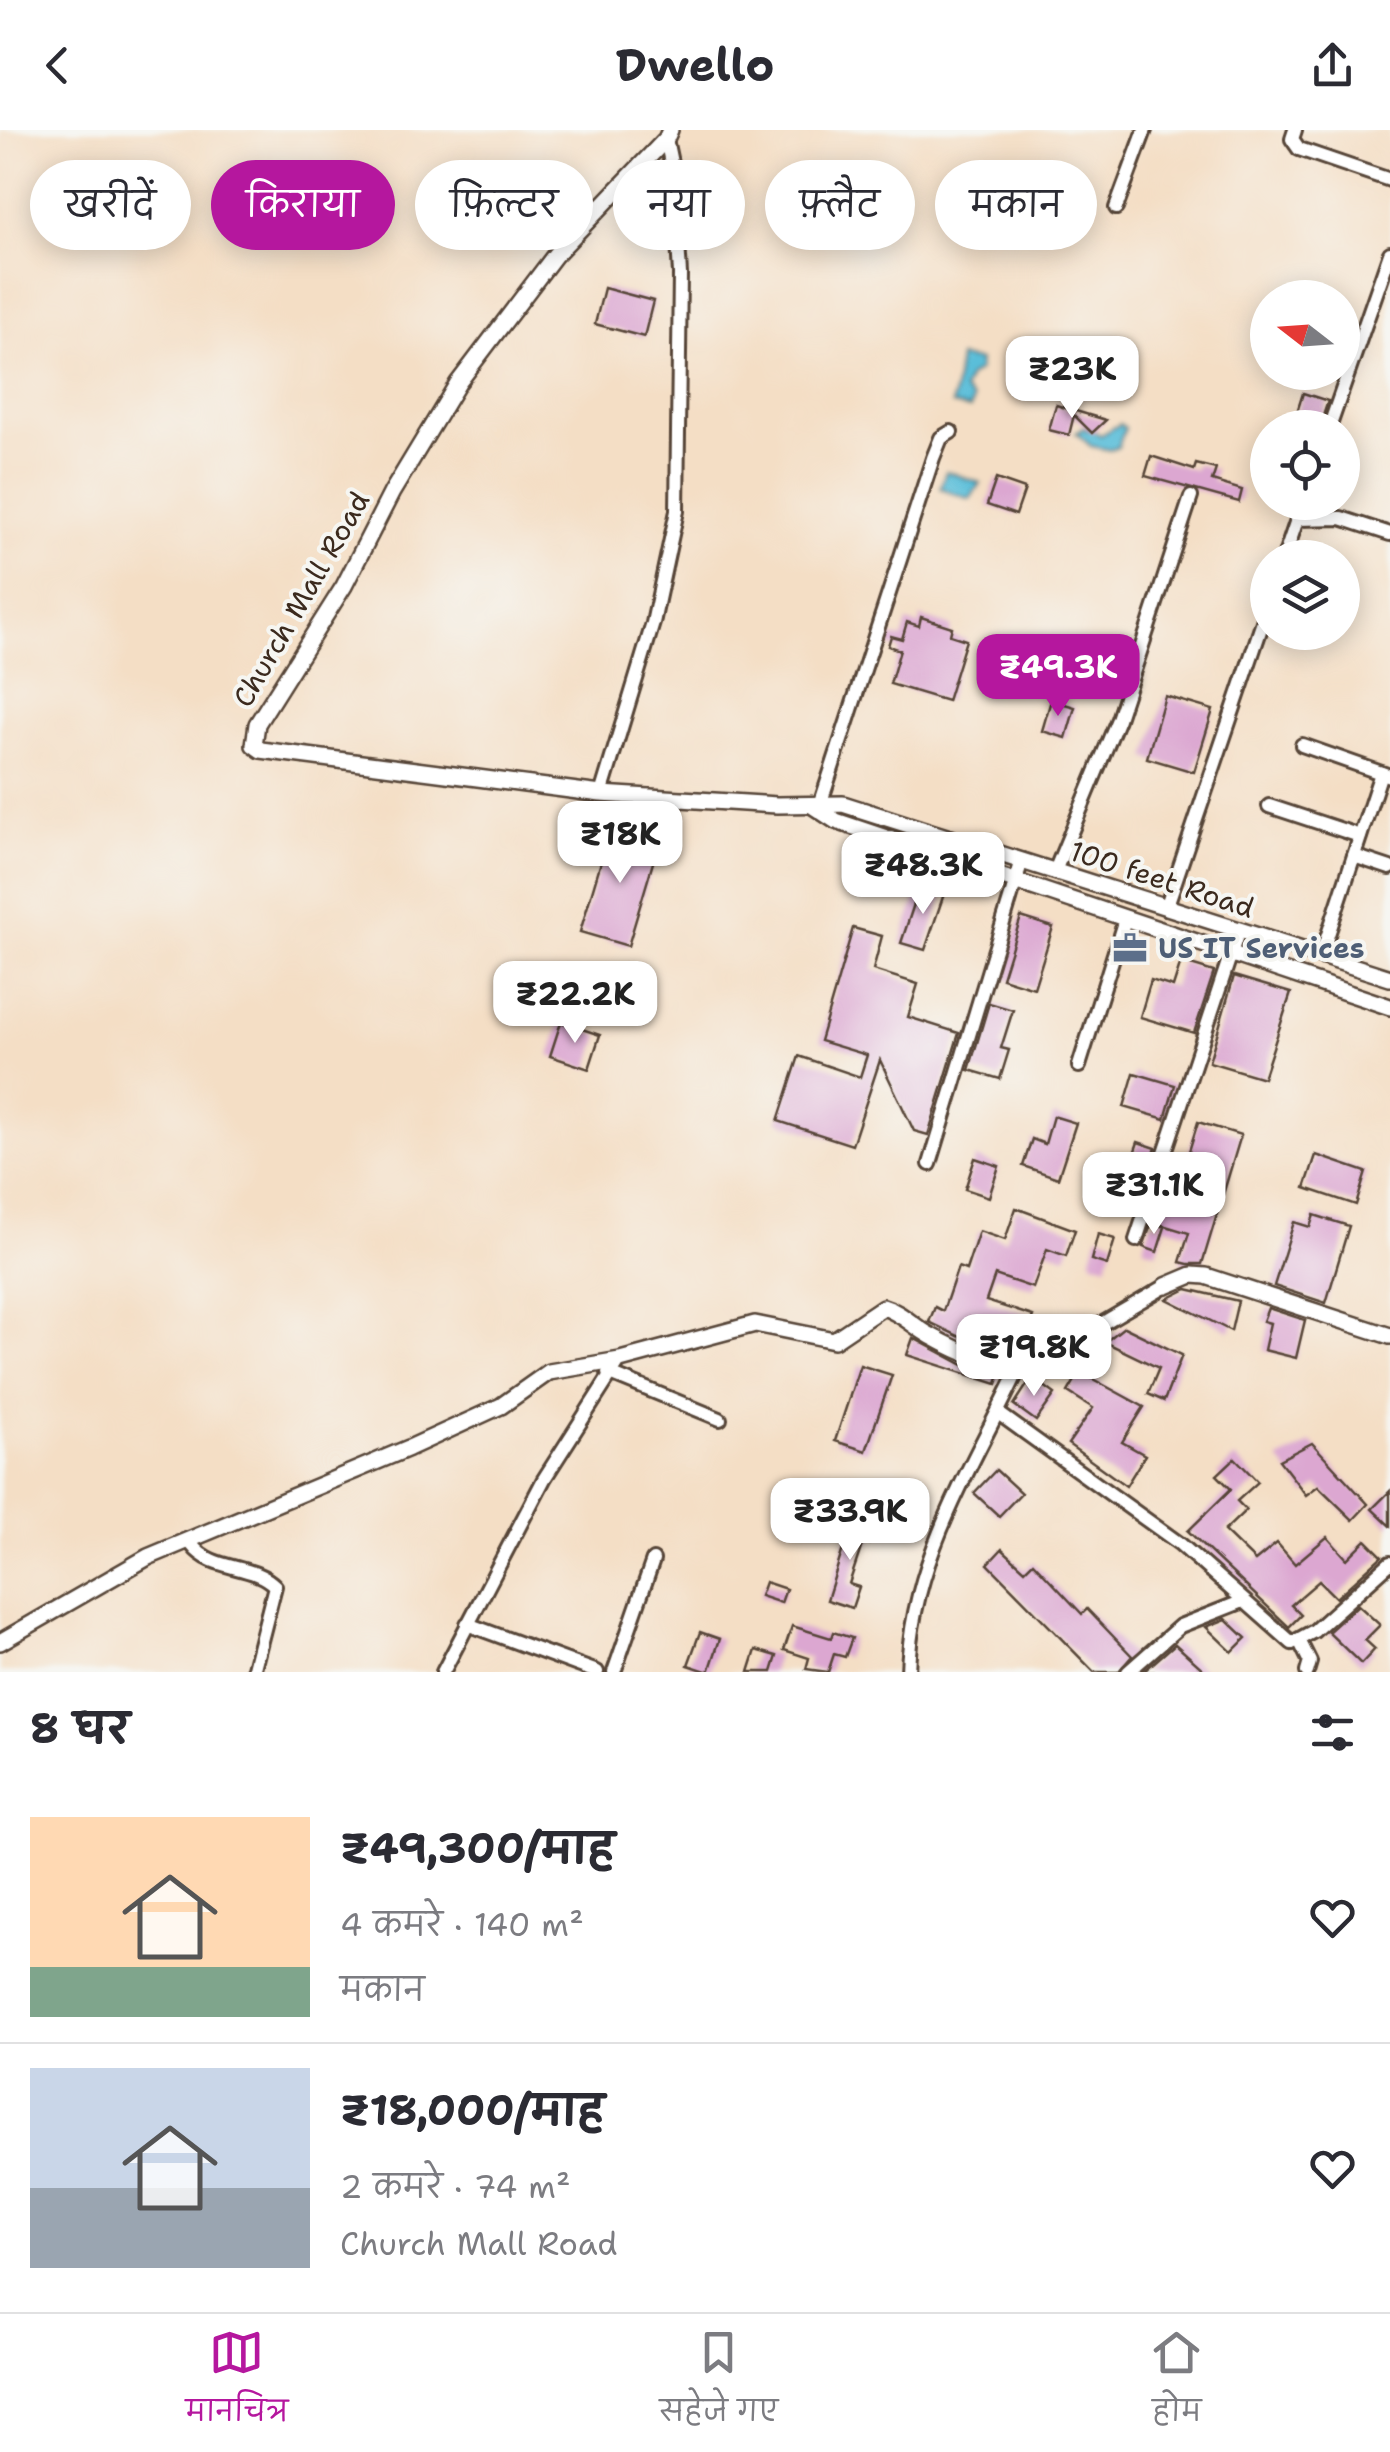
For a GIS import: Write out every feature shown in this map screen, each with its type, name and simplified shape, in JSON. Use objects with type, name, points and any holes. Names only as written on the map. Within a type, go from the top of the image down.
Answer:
[{"type":"street","points":[[1116,208],[1145,130]]},
{"type":"street","points":[[1295,130],[1292,139],[1298,148],[1390,180]]},
{"type":"street","points":[[601,794],[653,624],[676,511],[680,274],[668,135]]},
{"type":"street","name":"Church Mall Road","points":[[668,135],[554,254],[458,383],[252,736],[262,750],[601,794],[817,806]]},
{"type":"street","points":[[1335,410],[1390,253]]},
{"type":"street","points":[[817,806],[933,458],[941,438],[952,432]]},
{"type":"street","points":[[1056,871],[1118,719],[1190,497]]},
{"type":"street","points":[[1290,540],[1297,520]]},
{"type":"street","points":[[1347,520],[1390,534]]},
{"type":"street","points":[[1166,908],[1253,650]]},
{"type":"street","points":[[1302,745],[1385,774],[1360,836],[1322,956]]},
{"type":"street","name":"100 feet Road","points":[[817,806],[843,804],[1384,976]]},
{"type":"street","name":"100 feet Road","points":[[817,806],[836,822],[1390,1007]]},
{"type":"street","points":[[1269,806],[1360,836]]},
{"type":"street","points":[[951,860],[959,840]]},
{"type":"street","points":[[1354,856],[1390,868]]},
{"type":"street","points":[[930,1164],[1022,860]]},
{"type":"street","points":[[1079,1066],[1125,919]]},
{"type":"street","points":[[1136,1240],[1239,929]]},
{"type":"street","points":[[1369,1000],[1384,976]]},
{"type":"street","points":[[908,1672],[909,1638],[938,1533],[961,1477],[1027,1366],[1192,1275],[1206,1276],[1390,1336]]},
{"type":"street","points":[[0,1642],[148,1557],[485,1413],[548,1372],[620,1360],[755,1324],[834,1340],[886,1307],[934,1337],[1027,1366]]},
{"type":"street","points":[[443,1672],[544,1479],[608,1373],[620,1360]]},
{"type":"street","points":[[608,1373],[720,1418]]},
{"type":"street","points":[[998,1412],[1180,1544],[1241,1602],[1292,1643],[1300,1642],[1390,1563]]},
{"type":"street","points":[[193,1538],[192,1545],[202,1556],[266,1578],[275,1586],[252,1672]]},
{"type":"street","points":[[614,1672],[653,1560]]},
{"type":"street","points":[[1128,1672],[1180,1626],[1241,1602]]},
{"type":"street","points":[[467,1624],[564,1668],[597,1672]]},
{"type":"street","points":[[1300,1642],[1310,1662],[1306,1672]]},
{"type":"water","points":[[959,358],[979,361],[978,371],[969,377],[963,390],[973,400],[970,409],[952,405]]},
{"type":"water","points":[[1120,424],[1125,428],[1118,447],[1110,450],[1091,446],[1076,433],[1083,428],[1101,435]]},
{"type":"water","points":[[946,471],[980,483],[970,499],[940,488]]},
{"type":"building","points":[[604,288],[653,301],[644,337],[595,324]]},
{"type":"building","points":[[1303,393],[1328,401],[1325,410],[1298,410]]},
{"type":"building","points":[[1056,405],[1106,420],[1092,433],[1074,415],[1069,435],[1049,430]]},
{"type":"building","points":[[1151,456],[1194,470],[1196,464],[1216,469],[1212,481],[1242,490],[1239,502],[1145,476]]},
{"type":"building","points":[[996,479],[1025,489],[1016,515],[987,505]]},
{"type":"building","points":[[921,617],[952,627],[950,635],[966,640],[947,701],[890,684],[900,650],[888,646],[891,636],[902,639],[907,622],[919,626]]},
{"type":"building","points":[[1165,696],[1213,710],[1194,772],[1147,758]]},
{"type":"building","points":[[1051,700],[1075,707],[1066,738],[1042,731]]},
{"type":"building","points":[[612,825],[660,839],[628,946],[580,932]]},
{"type":"building","points":[[921,883],[945,891],[925,950],[901,943]]},
{"type":"building","points":[[1021,917],[1053,927],[1034,988],[1002,978]]},
{"type":"building","points":[[853,928],[882,936],[873,970],[918,984],[908,1017],[959,1033],[928,1135],[914,1131],[880,1060],[852,1145],[778,1121],[799,1056],[860,1077],[867,1055],[820,1041]]},
{"type":"building","points":[[1181,962],[1214,972],[1194,1033],[1140,1017],[1151,980],[1173,987]]},
{"type":"building","points":[[1234,976],[1291,993],[1263,1078],[1209,1062]]},
{"type":"building","points":[[989,1003],[1013,1010],[1001,1048],[1009,1050],[1000,1079],[969,1070]]},
{"type":"building","points":[[561,1022],[600,1035],[589,1069],[550,1056]]},
{"type":"building","points":[[1134,1073],[1175,1085],[1165,1119],[1124,1107]]},
{"type":"building","points":[[1053,1116],[1076,1123],[1058,1178],[1023,1166],[1032,1139],[1045,1144]]},
{"type":"building","points":[[1198,1122],[1241,1135],[1202,1264],[1188,1264],[1180,1262],[1189,1233],[1159,1224],[1174,1172],[1182,1174]]},
{"type":"building","points":[[1138,1142],[1156,1148],[1149,1168],[1131,1162]]},
{"type":"building","points":[[1316,1155],[1366,1172],[1356,1205],[1305,1188]]},
{"type":"building","points":[[975,1158],[999,1166],[989,1197],[965,1189]]},
{"type":"building","points":[[1016,1208],[1075,1230],[1066,1256],[1047,1249],[1033,1288],[995,1275],[986,1301],[1033,1316],[1019,1354],[985,1349],[929,1322],[935,1307],[943,1311],[958,1267],[966,1270],[979,1231],[1005,1240]]},
{"type":"building","points":[[1314,1215],[1349,1226],[1326,1303],[1274,1286],[1294,1222],[1310,1227]]},
{"type":"building","points":[[1152,1222],[1165,1227],[1157,1252],[1143,1247]]},
{"type":"building","points":[[1098,1234],[1115,1239],[1107,1265],[1091,1260]]},
{"type":"building","points":[[1187,1289],[1238,1301],[1231,1331],[1167,1299]]},
{"type":"building","points":[[1268,1308],[1305,1320],[1296,1358],[1264,1350],[1270,1323],[1263,1321]]},
{"type":"building","points":[[1124,1327],[1182,1355],[1164,1401],[1148,1394],[1159,1368],[1105,1342]]},
{"type":"building","points":[[913,1338],[964,1365],[1000,1375],[997,1384],[907,1355]]},
{"type":"building","points":[[860,1365],[892,1375],[866,1451],[835,1441]]},
{"type":"building","points":[[1080,1372],[1144,1407],[1122,1442],[1145,1455],[1126,1486],[1068,1444],[1093,1408],[1068,1392]]},
{"type":"building","points":[[1032,1377],[1055,1394],[1036,1421],[1014,1405]]},
{"type":"building","points":[[1312,1443],[1368,1504],[1353,1520],[1318,1486],[1306,1495],[1279,1460]]},
{"type":"building","points":[[1235,1458],[1258,1482],[1237,1501],[1246,1510],[1224,1531],[1255,1561],[1277,1543],[1295,1564],[1327,1537],[1347,1559],[1366,1540],[1382,1556],[1336,1598],[1319,1581],[1291,1605],[1301,1615],[1289,1627],[1188,1531],[1231,1489],[1217,1475]]},
{"type":"building","points":[[996,1470],[1021,1493],[999,1516],[974,1493]]},
{"type":"building","points":[[1390,1491],[1390,1526],[1372,1509]]},
{"type":"building","points":[[830,1498],[855,1506],[849,1524],[825,1516]]},
{"type":"building","points":[[853,1517],[876,1524],[869,1544],[863,1542],[849,1584],[859,1587],[852,1608],[827,1600]]},
{"type":"building","points":[[1002,1549],[1025,1570],[1033,1562],[1082,1614],[1087,1609],[1132,1656],[1118,1672],[1094,1672],[988,1564]]},
{"type":"building","points":[[765,1582],[786,1589],[781,1603],[760,1596]]},
{"type":"building","points":[[1358,1605],[1380,1625],[1365,1640],[1375,1649],[1361,1664],[1328,1632]]},
{"type":"building","points":[[1226,1619],[1246,1638],[1232,1652],[1206,1627]]},
{"type":"building","points":[[792,1626],[831,1638],[833,1632],[852,1638],[845,1657],[834,1654],[828,1672],[806,1669],[809,1658],[784,1650]]},
{"type":"building","points":[[700,1632],[720,1639],[709,1672],[688,1665]]},
{"type":"building","points":[[1175,1644],[1206,1672],[1143,1672]]},
{"type":"building","points":[[756,1650],[777,1656],[772,1672],[749,1672]]},
{"type":"place","name":"US IT Services","points":[[1130,948]]}]
